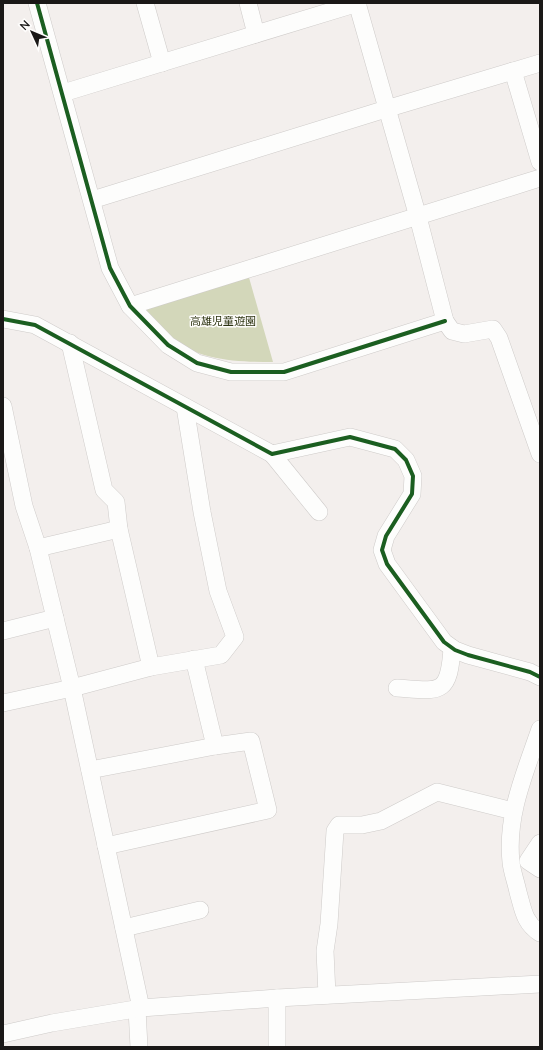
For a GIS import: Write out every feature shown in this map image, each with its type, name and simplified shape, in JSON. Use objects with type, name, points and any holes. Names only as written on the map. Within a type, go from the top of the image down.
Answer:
[{"type":"street","points":[[37,3],[110,268],[130,306],[174,349],[197,363],[231,372],[284,372],[445,321]]},
{"type":"street","points":[[145,3],[162,63]]},
{"type":"street","points":[[248,3],[256,34]]},
{"type":"street","points":[[63,93],[357,3],[418,217],[445,321],[452,331],[464,334],[493,330],[499,338],[540,454]]},
{"type":"street","points":[[92,200],[386,109],[540,64]]},
{"type":"street","points":[[513,71],[540,162]]},
{"type":"street","points":[[130,306],[540,178]]},
{"type":"street","points":[[3,319],[35,325],[272,454],[319,512]]},
{"type":"street","points":[[70,344],[104,490],[116,502],[119,529],[151,667]]},
{"type":"street","points":[[3,406],[24,506],[38,548],[72,688],[124,928],[139,1009],[138,1047]]},
{"type":"street","points":[[3,703],[72,688],[151,667],[221,654],[235,637],[218,591],[202,512],[185,407]]},
{"type":"street","points":[[272,454],[350,437],[396,449],[406,460],[413,476],[412,494],[386,536],[382,550],[387,564],[444,642],[452,648],[468,655],[530,672],[540,677]]},
{"type":"street","points":[[38,548],[119,529]]},
{"type":"street","points":[[3,631],[55,618]]},
{"type":"street","points":[[397,688],[432,690],[440,687],[450,672],[452,648]]},
{"type":"street","points":[[194,660],[215,746]]},
{"type":"street","points":[[540,729],[515,799],[509,835],[511,863],[523,912],[530,927],[540,933]]},
{"type":"street","points":[[90,770],[215,746],[251,741],[268,810],[106,846]]},
{"type":"street","points":[[327,996],[325,951],[330,924],[335,831],[339,825],[362,825],[381,821],[437,792],[513,811]]},
{"type":"street","points":[[540,843],[528,861],[540,868]]},
{"type":"street","points":[[124,928],[200,910]]},
{"type":"street","points":[[3,1034],[52,1023],[139,1009],[277,998],[540,984]]},
{"type":"street","points":[[277,998],[278,1047]]},
{"type":"green space","name":"高雄児童遊園","points":[[248,274],[273,362],[232,360],[192,351],[169,336],[144,308]]},
{"type":"cycle path","points":[[37,3],[110,268],[130,306],[168,345],[197,363],[231,372],[284,372],[445,321]]},
{"type":"cycle path","points":[[3,319],[35,325],[272,454],[350,437],[395,449],[406,460],[413,476],[412,494],[386,536],[382,550],[387,564],[444,642],[455,650],[468,655],[530,672],[540,677]]}]
